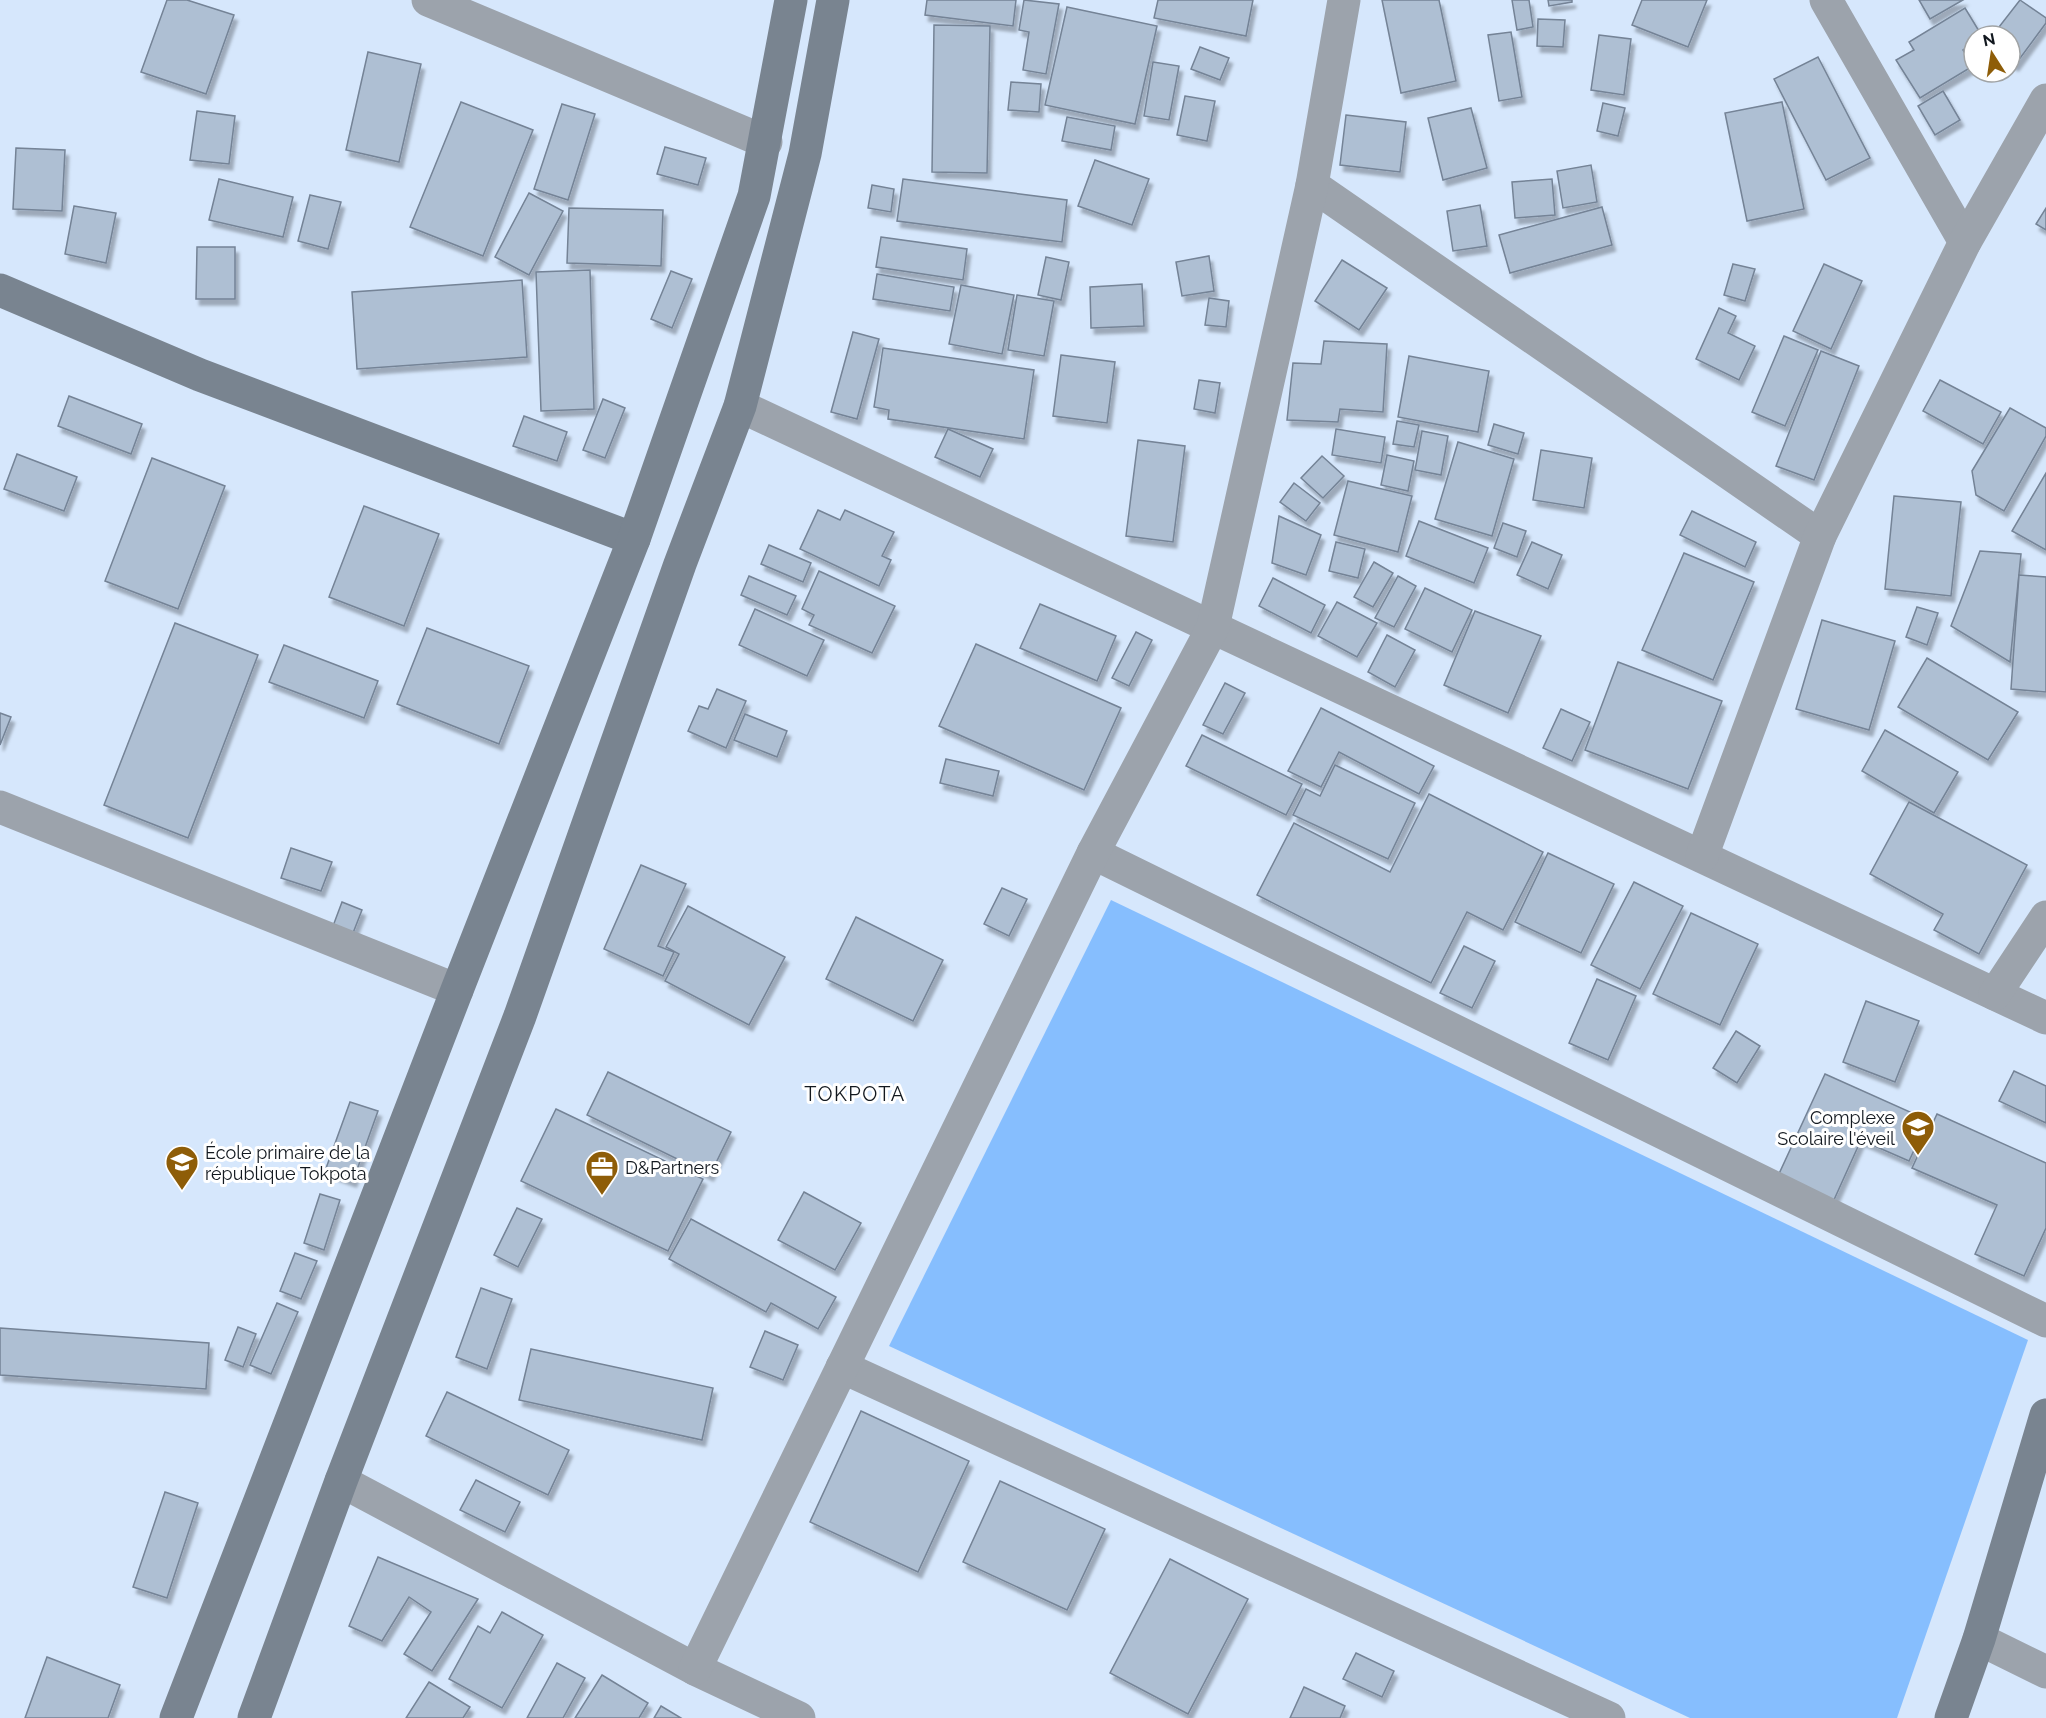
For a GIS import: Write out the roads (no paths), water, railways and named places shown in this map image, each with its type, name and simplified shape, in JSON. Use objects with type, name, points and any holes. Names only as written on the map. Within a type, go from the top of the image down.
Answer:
[{"type":"street","points":[[428,0],[766,142]]},
{"type":"street","points":[[176,1718],[634,539],[754,196],[791,0]]},
{"type":"street","points":[[254,1718],[341,1480],[520,1016],[681,564],[740,406],[805,154],[833,0]]},
{"type":"street","points":[[695,1669],[1093,853],[1213,627],[1312,185],[1344,0]]},
{"type":"street","points":[[1826,0],[1965,242]]},
{"type":"street","points":[[1702,856],[1820,536],[1965,242],[2046,100]]},
{"type":"street","points":[[1312,185],[1820,536]]},
{"type":"street","points":[[0,290],[200,375],[634,539]]},
{"type":"street","points":[[740,406],[2046,1018]]},
{"type":"street","points":[[0,807],[457,990]]},
{"type":"street","points":[[1093,853],[2046,1321]]},
{"type":"street","points":[[1995,994],[2046,917]]},
{"type":"street","points":[[842,1367],[1609,1718]]},
{"type":"street","points":[[1951,1718],[1979,1639],[2046,1415]]},
{"type":"street","points":[[341,1480],[695,1669],[799,1718]]},
{"type":"street","points":[[1979,1639],[2046,1672]]},
{"type":"place","name":"Complexe Scolaire l'éveil","points":[[1918,1156]]},
{"type":"place","name":"École primaire de la république Tokpota","points":[[182,1191]]},
{"type":"place","name":"D&Partners","points":[[602,1196]]},
{"type":"district","name":"TOKPOTA","points":[[855,1094]]}]
